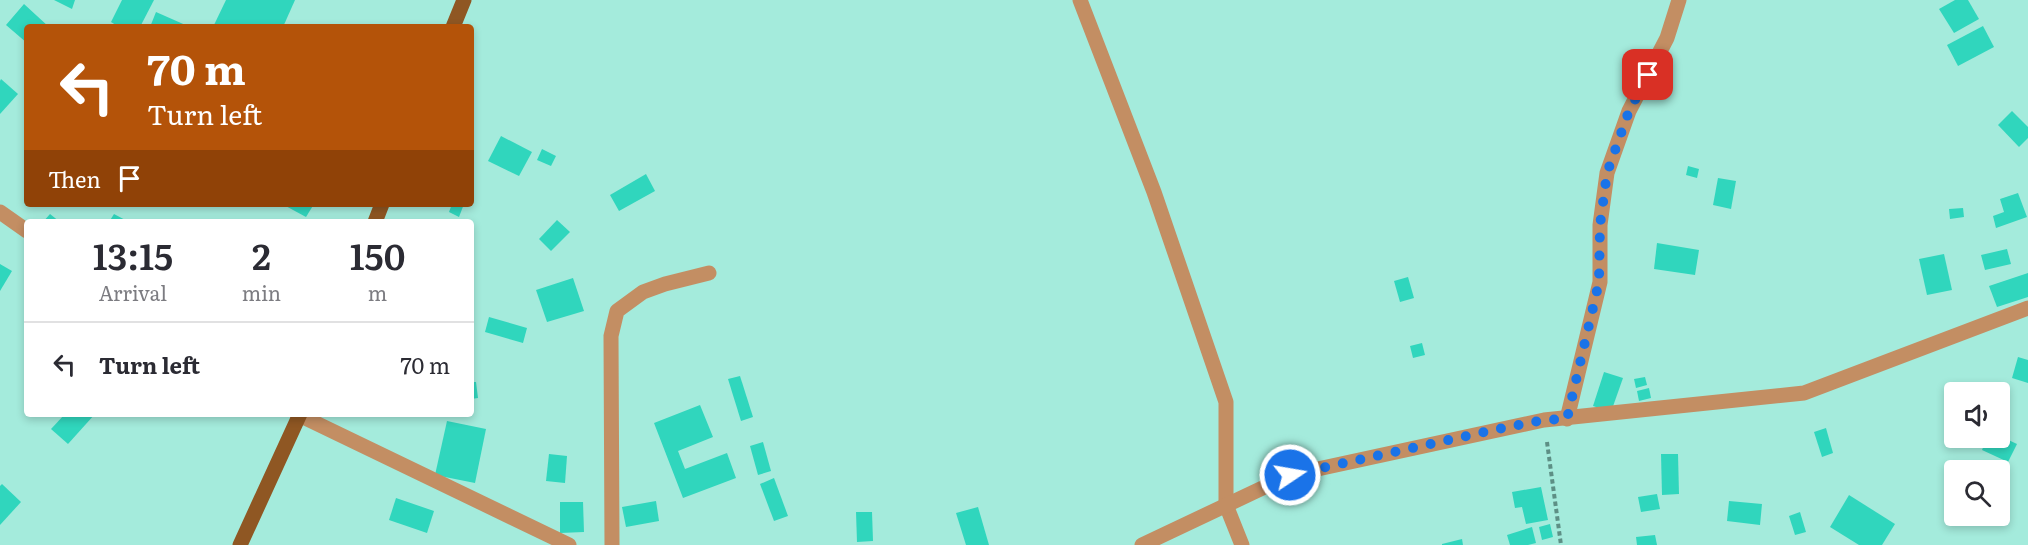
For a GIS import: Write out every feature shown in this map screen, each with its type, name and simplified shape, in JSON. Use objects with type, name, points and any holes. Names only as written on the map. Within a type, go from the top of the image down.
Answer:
[{"type":"main road","points":[[454,24],[464,0]]},
{"type":"main road","points":[[240,545],[298,417]]},
{"type":"street","points":[[1080,0],[1154,192],[1226,402],[1226,505],[1242,545]]},
{"type":"street","points":[[1567,419],[1599,282],[1600,225],[1607,173],[1629,111],[1667,38],[1679,0]]},
{"type":"street","points":[[0,212],[24,229]]},
{"type":"street","points":[[612,545],[611,336],[617,310],[643,292],[709,273]]},
{"type":"street","points":[[1142,545],[1290,475],[1544,420],[1804,393],[2028,309]]},
{"type":"street","points":[[303,417],[569,545]]},
{"type":"path","points":[[1544,420],[1561,545]]},
{"type":"building","points":[[54,0],[75,0],[72,9]]},
{"type":"building","points":[[122,0],[154,0],[142,24],[111,22]]},
{"type":"building","points":[[226,0],[295,0],[284,24],[214,24]]},
{"type":"building","points":[[1955,0],[1968,0],[1979,19],[1954,33],[1939,9]]},
{"type":"building","points":[[24,4],[46,24],[24,24],[24,40],[6,25]]},
{"type":"building","points":[[156,12],[183,24],[151,24]]},
{"type":"building","points":[[1983,26],[1994,47],[1958,66],[1947,45]]},
{"type":"building","points":[[1,79],[18,94],[0,114],[0,81]]},
{"type":"building","points":[[2012,111],[2028,127],[2028,138],[2019,147],[1998,125]]},
{"type":"building","points":[[501,136],[532,152],[519,176],[488,161]]},
{"type":"building","points":[[542,149],[556,156],[551,166],[537,160]]},
{"type":"building","points":[[1688,166],[1699,169],[1697,178],[1686,175]]},
{"type":"building","points":[[646,174],[655,191],[619,211],[610,195]]},
{"type":"building","points":[[1718,178],[1736,181],[1731,209],[1713,205]]},
{"type":"building","points":[[2018,193],[2027,217],[1996,228],[1993,216],[2004,212],[2000,199]]},
{"type":"building","points":[[288,207],[312,207],[306,217]]},
{"type":"building","points":[[451,207],[463,207],[459,217],[449,212]]},
{"type":"building","points":[[1963,208],[1964,217],[1950,219],[1949,209]]},
{"type":"building","points":[[50,214],[56,219],[46,219]]},
{"type":"building","points":[[114,214],[123,219],[111,219]]},
{"type":"building","points":[[557,220],[570,232],[551,251],[539,239]]},
{"type":"building","points":[[1657,243],[1699,250],[1695,275],[1654,269]]},
{"type":"building","points":[[2007,249],[2011,264],[1985,270],[1981,255]]},
{"type":"building","points":[[1944,254],[1952,290],[1927,295],[1919,259]]},
{"type":"building","points":[[0,264],[12,271],[0,291]]},
{"type":"building","points":[[2028,273],[2028,297],[1997,307],[1989,286]]},
{"type":"building","points":[[1408,277],[1414,298],[1400,302],[1394,281]]},
{"type":"building","points":[[573,278],[584,311],[547,322],[536,290]]},
{"type":"building","points":[[489,317],[527,328],[523,343],[485,332]]},
{"type":"building","points":[[1422,343],[1425,355],[1413,358],[1410,346]]},
{"type":"building","points":[[2018,357],[2028,360],[2028,383],[2012,378]]},
{"type":"building","points":[[1604,372],[1623,378],[1611,412],[1593,406]]},
{"type":"building","points":[[740,376],[753,417],[741,421],[728,379]]},
{"type":"building","points":[[1645,377],[1647,385],[1636,388],[1634,379]]},
{"type":"building","points":[[474,382],[476,382],[478,398],[474,399]]},
{"type":"building","points":[[1649,388],[1651,398],[1639,401],[1637,391]]},
{"type":"building","points":[[700,405],[713,437],[678,451],[685,469],[727,453],[736,478],[683,498],[654,423]]},
{"type":"building","points":[[62,417],[92,417],[68,444],[51,429]]},
{"type":"building","points":[[447,421],[486,429],[475,483],[435,475]]},
{"type":"building","points":[[1826,428],[1833,453],[1822,457],[1814,432]]},
{"type":"building","points":[[2010,441],[2017,444],[2009,460],[2004,460],[1982,450],[1983,448],[2010,448]]},
{"type":"building","points":[[763,442],[771,471],[758,475],[750,446]]},
{"type":"building","points":[[549,454],[567,456],[565,483],[546,481]]},
{"type":"building","points":[[1661,454],[1678,454],[1679,494],[1662,495]]},
{"type":"building","points":[[774,478],[788,516],[774,521],[760,484]]},
{"type":"building","points":[[2,484],[21,502],[0,525],[0,486]]},
{"type":"building","points":[[1541,487],[1548,520],[1526,524],[1522,507],[1515,508],[1512,492]]},
{"type":"building","points":[[1657,494],[1660,509],[1641,512],[1638,497]]},
{"type":"building","points":[[1849,495],[1895,524],[1882,545],[1859,545],[1830,527]]},
{"type":"building","points":[[396,498],[434,511],[427,533],[389,520]]},
{"type":"building","points":[[656,501],[659,521],[626,527],[622,507]]},
{"type":"building","points":[[1729,501],[1762,504],[1760,525],[1727,521]]},
{"type":"building","points":[[560,502],[583,502],[584,532],[560,533]]},
{"type":"building","points":[[978,507],[989,545],[966,545],[956,513]]},
{"type":"building","points":[[856,512],[872,512],[873,541],[857,542]]},
{"type":"building","points":[[1800,512],[1806,532],[1795,535],[1789,516]]},
{"type":"building","points":[[1550,524],[1553,537],[1542,540],[1539,527]]},
{"type":"building","points":[[1532,527],[1536,543],[1510,545],[1507,535]]},
{"type":"building","points":[[1655,535],[1657,545],[1637,545],[1636,537]]},
{"type":"building","points":[[1462,539],[1463,545],[1442,545],[1442,544]]},
{"type":"route","points":[[1290,475],[1503,428],[1544,420],[1567,419],[1599,282],[1600,225],[1607,173],[1629,111],[1648,75]]}]
